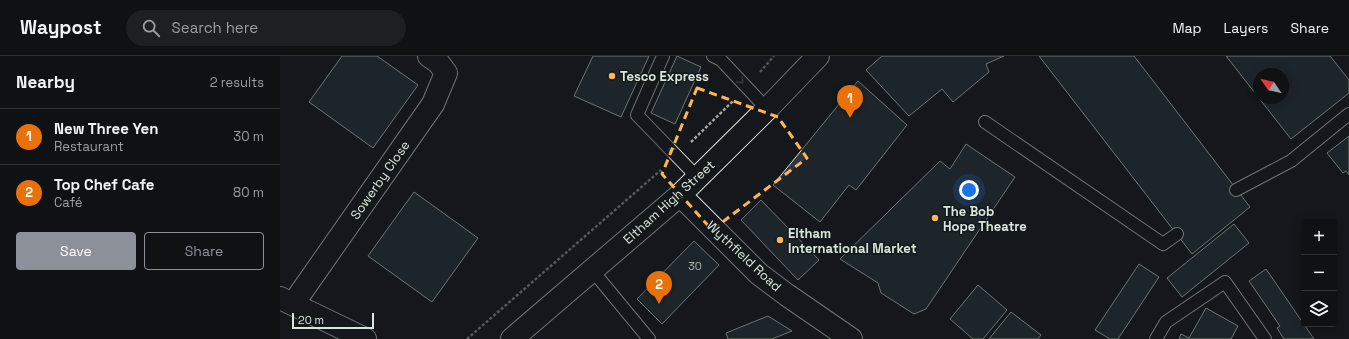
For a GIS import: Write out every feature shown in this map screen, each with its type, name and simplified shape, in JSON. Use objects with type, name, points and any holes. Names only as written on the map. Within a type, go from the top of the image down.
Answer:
[{"type":"street","name":"Sowerby Close","points":[[287,301],[433,104],[446,73],[438,62],[429,56]]},
{"type":"street","name":"Eltham High Street","points":[[512,339],[680,195],[767,110],[818,56]]},
{"type":"street","name":"Wythfield Road","points":[[680,195],[759,274],[786,295],[851,339]]},
{"type":"street","points":[[287,301],[365,339]]},
{"type":"lane","points":[[663,56],[637,115],[698,178]]},
{"type":"lane","points":[[713,56],[721,60],[767,110]]},
{"type":"lane","points":[[1236,190],[1290,161],[1349,114]]},
{"type":"lane","points":[[985,122],[1163,244],[1177,234]]},
{"type":"lane","points":[[592,270],[649,339]]},
{"type":"lane","points":[[1156,339],[1166,322],[1225,282],[1265,339]]},
{"type":"path","points":[[467,339],[677,156],[746,87],[774,56]]},
{"type":"highlighted area","points":[[697,88],[778,117],[807,158],[712,230],[662,174]]},
{"type":"building","points":[[342,56],[377,56],[418,85],[373,148],[309,102]]},
{"type":"building","name":"Tesco Express","points":[[593,56],[649,56],[621,117],[574,96]]},
{"type":"building","points":[[677,56],[701,67],[675,124],[651,113]]},
{"type":"building","points":[[882,56],[1004,56],[986,64],[989,72],[953,102],[942,89],[909,116],[866,70]]},
{"type":"building","points":[[1039,56],[1134,56],[1250,207],[1192,254]]},
{"type":"building","points":[[1226,56],[1330,56],[1349,80],[1349,93],[1291,139],[1264,104],[1289,104],[1289,68],[1253,68],[1253,90]]},
{"type":"building","points":[[858,81],[907,125],[856,190],[849,185],[820,222],[773,185]]},
{"type":"building","points":[[1349,136],[1349,175],[1346,171],[1343,173],[1327,153]]},
{"type":"building","name":"The Bob Hope Theatre","points":[[966,144],[1015,177],[926,309],[914,314],[881,293],[878,283],[840,259],[940,161],[950,169]]},
{"type":"building","points":[[414,192],[478,238],[432,302],[368,256]]},
{"type":"building","name":"Eltham International Market","points":[[761,200],[819,260],[798,280],[741,220]]},
{"type":"building","points":[[1234,224],[1249,243],[1182,297],[1167,278]]},
{"type":"building","points":[[694,241],[719,265],[662,324],[637,299]]},
{"type":"building","points":[[1139,264],[1159,277],[1118,339],[1110,339],[1095,330]]},
{"type":"building","points":[[1266,269],[1301,320],[1301,327],[1306,327],[1314,339],[1284,339],[1277,328],[1280,326],[1249,281]]},
{"type":"building","points":[[978,285],[1007,310],[983,339],[973,339],[950,319]]},
{"type":"building","points":[[1206,308],[1238,326],[1231,339],[1179,339],[1181,334],[1189,338]]},
{"type":"building","points":[[1011,312],[1041,335],[1038,339],[989,339]]},
{"type":"building","points":[[768,316],[792,331],[772,339],[728,339],[726,333]]},
{"type":"place","name":"Tesco Express","points":[[612,76]]},
{"type":"place","name":"New Three Yen","points":[[850,118]]},
{"type":"place","name":"The Bob Hope Theatre","points":[[935,218]]},
{"type":"place","name":"Eltham International Market","points":[[780,240]]},
{"type":"place","name":"Top Chef Cafe","points":[[659,304]]}]
